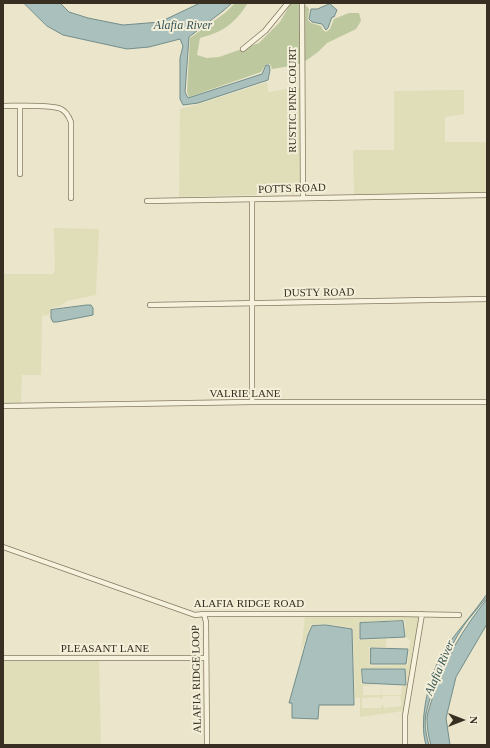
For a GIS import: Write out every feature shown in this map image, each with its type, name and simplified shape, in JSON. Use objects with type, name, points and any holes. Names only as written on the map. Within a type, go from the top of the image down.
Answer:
[{"type":"street","points":[[243,49],[265,31],[288,3]]},
{"type":"street","name":"RUSTIC PINE COURT","points":[[302,3],[303,197]]},
{"type":"street","points":[[3,106],[51,107],[61,109],[68,115],[71,122],[71,198]]},
{"type":"street","points":[[20,106],[20,174]]},
{"type":"street","name":"POTTS ROAD","points":[[252,402],[252,200],[303,197],[487,195]]},
{"type":"street","points":[[147,201],[252,200]]},
{"type":"street","name":"DUSTY ROAD","points":[[150,305],[487,299]]},
{"type":"street","name":"VALRIE LANE","points":[[3,406],[252,402],[487,402]]},
{"type":"street","name":"ALAFIA RIDGE ROAD","points":[[3,547],[195,615],[459,615]]},
{"type":"street","name":"ALAFIA RIDGE LOOP","points":[[204,614],[206,622],[207,745]]},
{"type":"street","points":[[405,745],[405,716],[422,614]]},
{"type":"street","name":"PLEASANT LANE","points":[[3,658],[206,658]]},
{"type":"green space","points":[[235,3],[248,3],[228,26],[216,33],[200,38],[197,55],[207,58],[219,57],[259,43],[280,22],[291,3],[304,3],[309,9],[308,20],[311,23],[321,26],[326,32],[330,29],[334,19],[349,13],[359,13],[361,21],[356,29],[327,43],[318,52],[304,62],[296,65],[272,69],[270,64],[266,64],[261,72],[189,97],[187,92],[190,38],[225,13]]},
{"type":"green space","points":[[267,82],[268,92],[300,87],[301,194],[179,197],[180,109]]},
{"type":"green space","points":[[464,90],[464,114],[445,117],[445,142],[487,142],[487,193],[354,195],[353,150],[394,150],[394,91]]},
{"type":"green space","points":[[54,228],[99,229],[96,295],[67,301],[60,306],[51,308],[49,315],[42,316],[41,375],[22,375],[21,404],[3,404],[3,274],[53,274],[55,269]]},
{"type":"green space","points":[[419,616],[417,637],[413,647],[408,685],[405,668],[361,669],[361,684],[377,685],[363,686],[363,695],[381,695],[382,687],[382,695],[401,695],[402,686],[407,685],[404,711],[360,717],[360,698],[355,698],[353,628],[326,624],[311,625],[301,652],[305,617]],"holes":[[[405,621],[406,637],[410,640],[408,665],[370,666],[369,647],[386,647],[386,639],[359,640],[359,622]],[[383,696],[399,696],[401,698],[401,706],[384,708],[382,703],[381,708],[362,708],[362,698],[379,697],[382,699]]]},
{"type":"green space","points":[[3,660],[99,660],[101,745],[3,745]]},
{"type":"water","name":"Alafia River","points":[[24,3],[60,3],[69,12],[88,18],[123,25],[160,22],[200,3],[232,3],[189,37],[185,92],[188,98],[262,74],[266,65],[269,65],[270,70],[268,80],[198,103],[183,105],[180,99],[180,58],[183,46],[180,39],[149,47],[127,49],[63,35],[47,26]]},
{"type":"water","points":[[330,4],[337,10],[326,30],[322,24],[312,22],[309,19],[311,9],[317,9]]},
{"type":"water","points":[[91,305],[93,308],[93,315],[57,322],[53,322],[51,318],[51,310]]},
{"type":"water","points":[[487,594],[487,597],[467,621],[454,641],[437,678],[426,714],[425,722],[429,745],[426,745],[423,722],[424,710],[434,671],[444,650]]},
{"type":"water","name":"Alafia River","points":[[487,599],[487,624],[456,677],[446,718],[450,745],[431,745],[427,717],[438,682],[455,645]]},
{"type":"water","points":[[403,621],[405,637],[360,639],[360,623]]},
{"type":"water","points":[[326,625],[352,629],[354,705],[319,705],[318,719],[292,718],[292,703],[289,703],[308,635],[312,626]]},
{"type":"water","points":[[371,648],[408,649],[406,664],[371,664]]},
{"type":"water","points":[[362,669],[405,669],[406,685],[363,683]]}]
